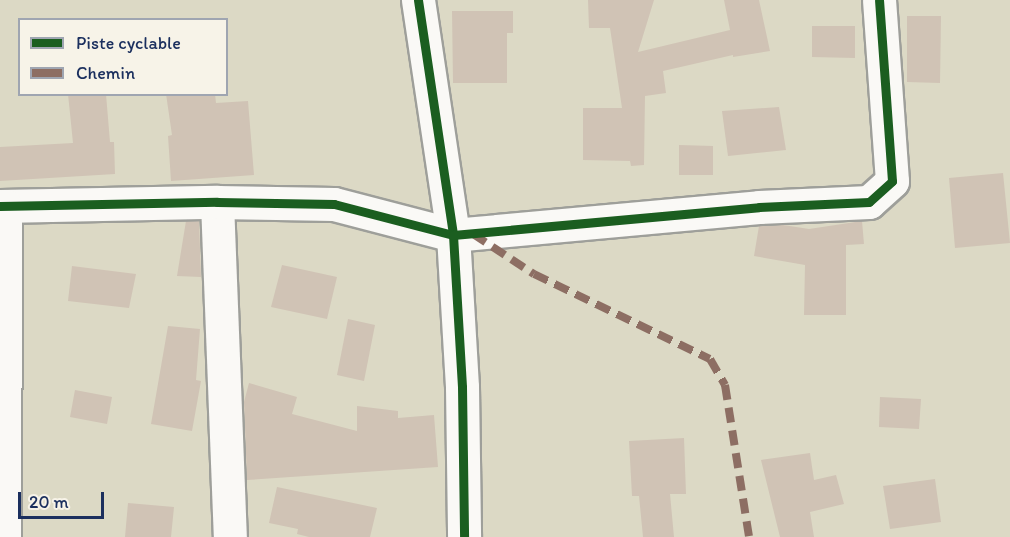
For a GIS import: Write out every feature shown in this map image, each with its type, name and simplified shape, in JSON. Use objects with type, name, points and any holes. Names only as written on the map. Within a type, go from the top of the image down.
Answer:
[{"type":"street","points":[[418,0],[453,235],[462,387],[464,537]]},
{"type":"street","points":[[4,537],[3,206],[217,201],[334,204],[453,235],[759,207],[869,202],[892,181],[879,0]]},
{"type":"street","points":[[217,201],[230,537]]},
{"type":"building","points":[[588,0],[654,0],[638,52],[730,30],[724,0],[759,0],[770,51],[733,57],[733,55],[663,71],[666,93],[645,96],[644,165],[631,166],[630,161],[583,160],[583,108],[622,108],[610,28],[589,28]]},
{"type":"building","points":[[452,11],[513,11],[513,33],[507,33],[507,83],[453,83]]},
{"type":"building","points":[[907,16],[941,16],[940,83],[907,82]]},
{"type":"building","points":[[812,26],[855,26],[855,58],[812,57]]},
{"type":"building","points":[[68,96],[106,96],[110,142],[114,142],[115,174],[0,181],[0,147],[73,143]]},
{"type":"building","points":[[166,96],[215,96],[216,103],[248,101],[254,175],[171,181],[168,136],[172,135]]},
{"type":"building","points":[[779,107],[786,150],[728,156],[722,111]]},
{"type":"building","points":[[679,145],[713,146],[713,175],[679,175]]},
{"type":"building","points":[[1003,173],[1010,243],[955,248],[949,178]]},
{"type":"building","points":[[186,221],[199,221],[201,277],[177,276]]},
{"type":"building","points":[[862,221],[864,244],[846,245],[846,315],[804,315],[805,265],[754,256],[759,226],[783,225],[809,229]]},
{"type":"building","points":[[282,265],[337,277],[327,319],[271,307]]},
{"type":"building","points":[[72,266],[136,274],[129,308],[68,301]]},
{"type":"building","points":[[348,319],[375,325],[364,381],[337,375]]},
{"type":"building","points":[[168,326],[200,329],[196,380],[201,381],[192,431],[151,424]]},
{"type":"building","points":[[249,383],[297,397],[292,414],[357,431],[357,406],[398,411],[398,418],[434,415],[438,467],[247,480],[244,402]]},
{"type":"building","points":[[75,390],[112,397],[107,424],[70,417]]},
{"type":"building","points":[[880,397],[921,399],[919,429],[879,427]]},
{"type":"building","points":[[684,438],[686,494],[670,494],[674,537],[643,537],[639,496],[632,496],[629,441]]},
{"type":"building","points":[[810,453],[814,480],[836,475],[844,504],[810,512],[814,537],[780,537],[761,460]]},
{"type":"building","points":[[935,479],[941,522],[890,529],[883,486]]},
{"type":"building","points":[[277,487],[377,508],[370,537],[309,537],[297,534],[298,529],[269,523]]},
{"type":"building","points":[[128,503],[174,507],[171,537],[125,537]]},
{"type":"marked path","points":[[473,234],[534,274],[710,359],[725,385],[749,537]]},
{"type":"cycle path","points":[[418,0],[453,235],[462,387],[464,537]]},
{"type":"cycle path","points":[[0,206],[217,202],[334,204],[453,235],[759,207],[869,202],[892,181],[879,0]]}]
